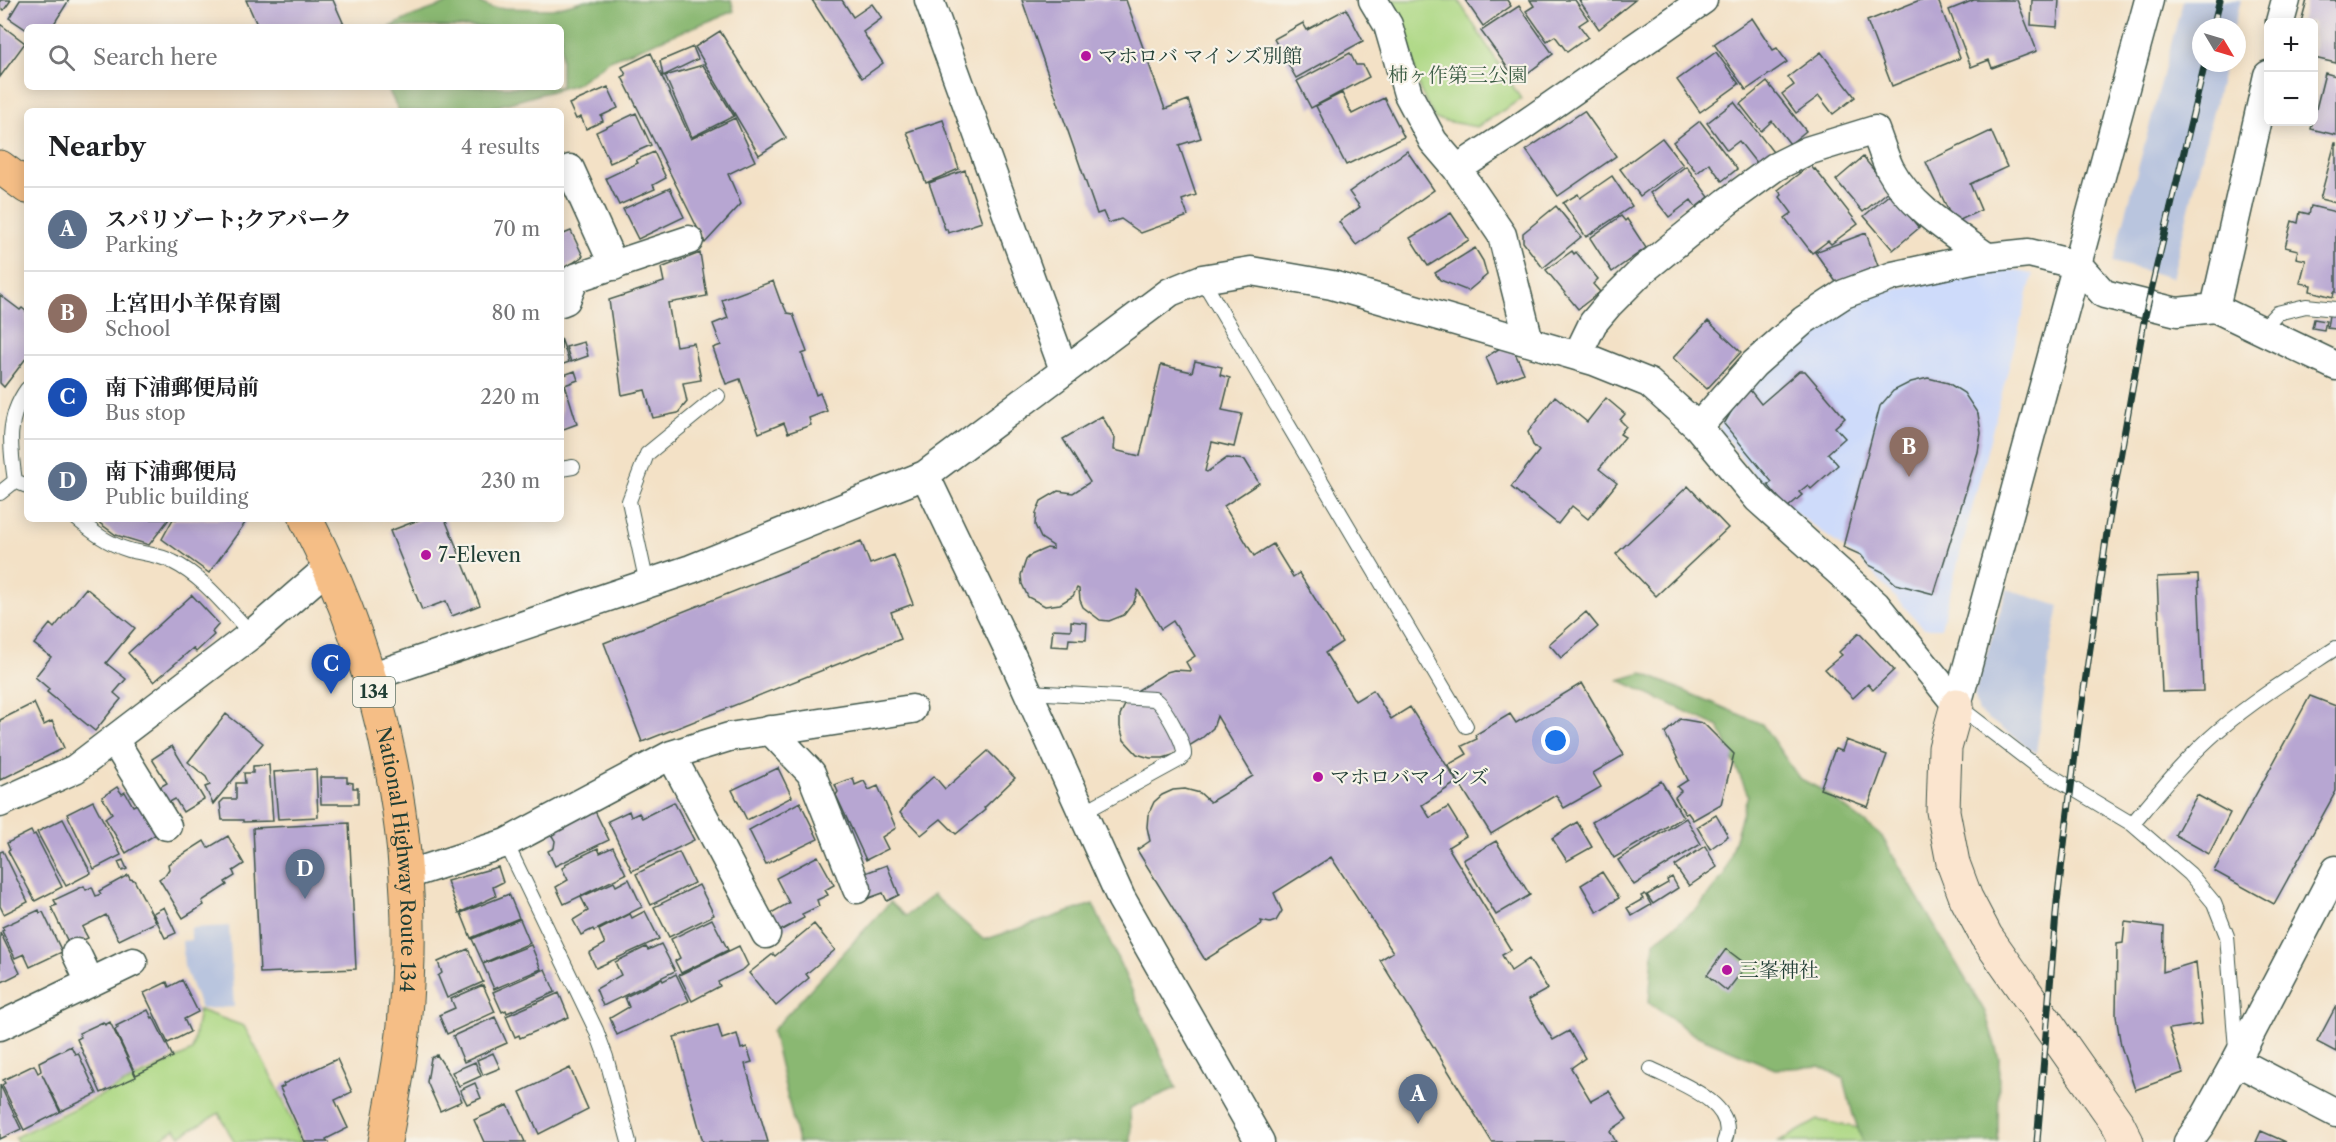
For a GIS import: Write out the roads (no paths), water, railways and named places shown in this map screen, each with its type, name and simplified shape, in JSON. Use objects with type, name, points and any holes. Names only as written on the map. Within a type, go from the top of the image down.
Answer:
[{"type":"highway","points":[[0,167],[24,185]]},
{"type":"highway","name":"National Highway Route 134","points":[[308,522],[330,566],[370,676],[394,772],[406,875],[404,1025],[385,1142]]},
{"type":"street","points":[[929,0],[1064,370]]},
{"type":"street","points":[[1373,0],[1388,25],[1408,94],[1433,141],[1458,169],[1502,235],[1529,341]]},
{"type":"street","points":[[1458,169],[1521,128],[1703,0]]},
{"type":"street","points":[[2127,1142],[2118,1124],[1986,936],[1966,898],[1953,863],[1943,810],[1945,748],[2149,0]]},
{"type":"street","points":[[2281,18],[2286,0]]},
{"type":"street","points":[[2215,308],[2264,93]]},
{"type":"street","points":[[1576,356],[1593,323],[1609,304],[1643,270],[1727,202],[1775,167],[1807,151],[1875,130],[1890,170],[1909,195],[1934,219],[1987,257]]},
{"type":"street","points":[[570,169],[614,266]]},
{"type":"street","points":[[564,301],[575,278],[688,240]]},
{"type":"street","points":[[1698,428],[1754,364],[1804,320],[1844,294],[1893,276],[1987,257],[2029,252],[2078,265],[2104,294],[2177,312],[2215,308],[2336,366]]},
{"type":"street","points":[[370,676],[691,569],[925,476],[1170,292],[1202,279],[1251,271],[1332,285],[1529,341],[1649,383],[1698,428],[1758,499],[1876,605],[1957,705]]},
{"type":"street","points":[[925,476],[1029,692],[1121,898],[1260,1142]]},
{"type":"street","points":[[0,803],[75,770],[252,634],[330,566]]},
{"type":"street","points":[[406,875],[506,843],[670,755],[729,737],[912,709]]},
{"type":"street","points":[[770,730],[811,773],[857,889]]},
{"type":"street","points":[[114,740],[167,826]]},
{"type":"street","points":[[670,755],[766,934]]},
{"type":"street","points":[[2188,1142],[2201,1124],[2236,1061],[2336,870]]},
{"type":"street","points":[[76,953],[90,982]]},
{"type":"street","points":[[0,1026],[134,962]]},
{"type":"street","points":[[2236,1061],[2336,1113]]},
{"type":"lane","points":[[1202,279],[1466,726]]},
{"type":"lane","points":[[2260,331],[2277,313],[2306,306],[2336,309]]},
{"type":"lane","points":[[0,493],[21,484],[10,431],[14,412],[24,394]]},
{"type":"lane","points":[[647,584],[629,501],[647,454],[718,396]]},
{"type":"lane","points":[[81,522],[112,545],[158,554],[177,563],[198,579],[252,634]]},
{"type":"lane","points":[[2132,824],[2188,760],[2219,730],[2259,699],[2336,648]]},
{"type":"lane","points":[[1029,692],[1154,699],[1162,706],[1182,744],[1184,755],[1179,760],[1082,813]]},
{"type":"lane","points":[[1957,705],[2040,769],[2132,824],[2190,874],[2214,903],[2227,936],[2236,1061]]},
{"type":"lane","points":[[506,843],[596,1030],[606,1057],[629,1142]]},
{"type":"lane","points":[[1651,1069],[1697,1092],[1720,1108],[1727,1129],[1724,1142]]},
{"type":"railway","points":[[2215,18],[2220,0]]},
{"type":"railway","points":[[2037,1142],[2057,902],[2078,730],[2108,526],[2145,316],[2203,72]]},
{"type":"place","name":"マホロバ マインズ別館","points":[[1086,56]]},
{"type":"place","name":"上宮田小羊保育園","points":[[1909,477]]},
{"type":"place","name":"7-Eleven","points":[[426,555]]},
{"type":"place","name":"南下浦郵便局前","points":[[331,694]]},
{"type":"place","name":"マホロバマインズ","points":[[1318,777]]},
{"type":"place","name":"南下浦郵便局","points":[[305,899]]},
{"type":"place","name":"三峯神社","points":[[1727,970]]},
{"type":"place","name":"スパリゾート;クアパーク","points":[[1418,1124]]},
{"type":"park label","name":"柿ヶ作第三公園","points":[[1458,75]]}]
